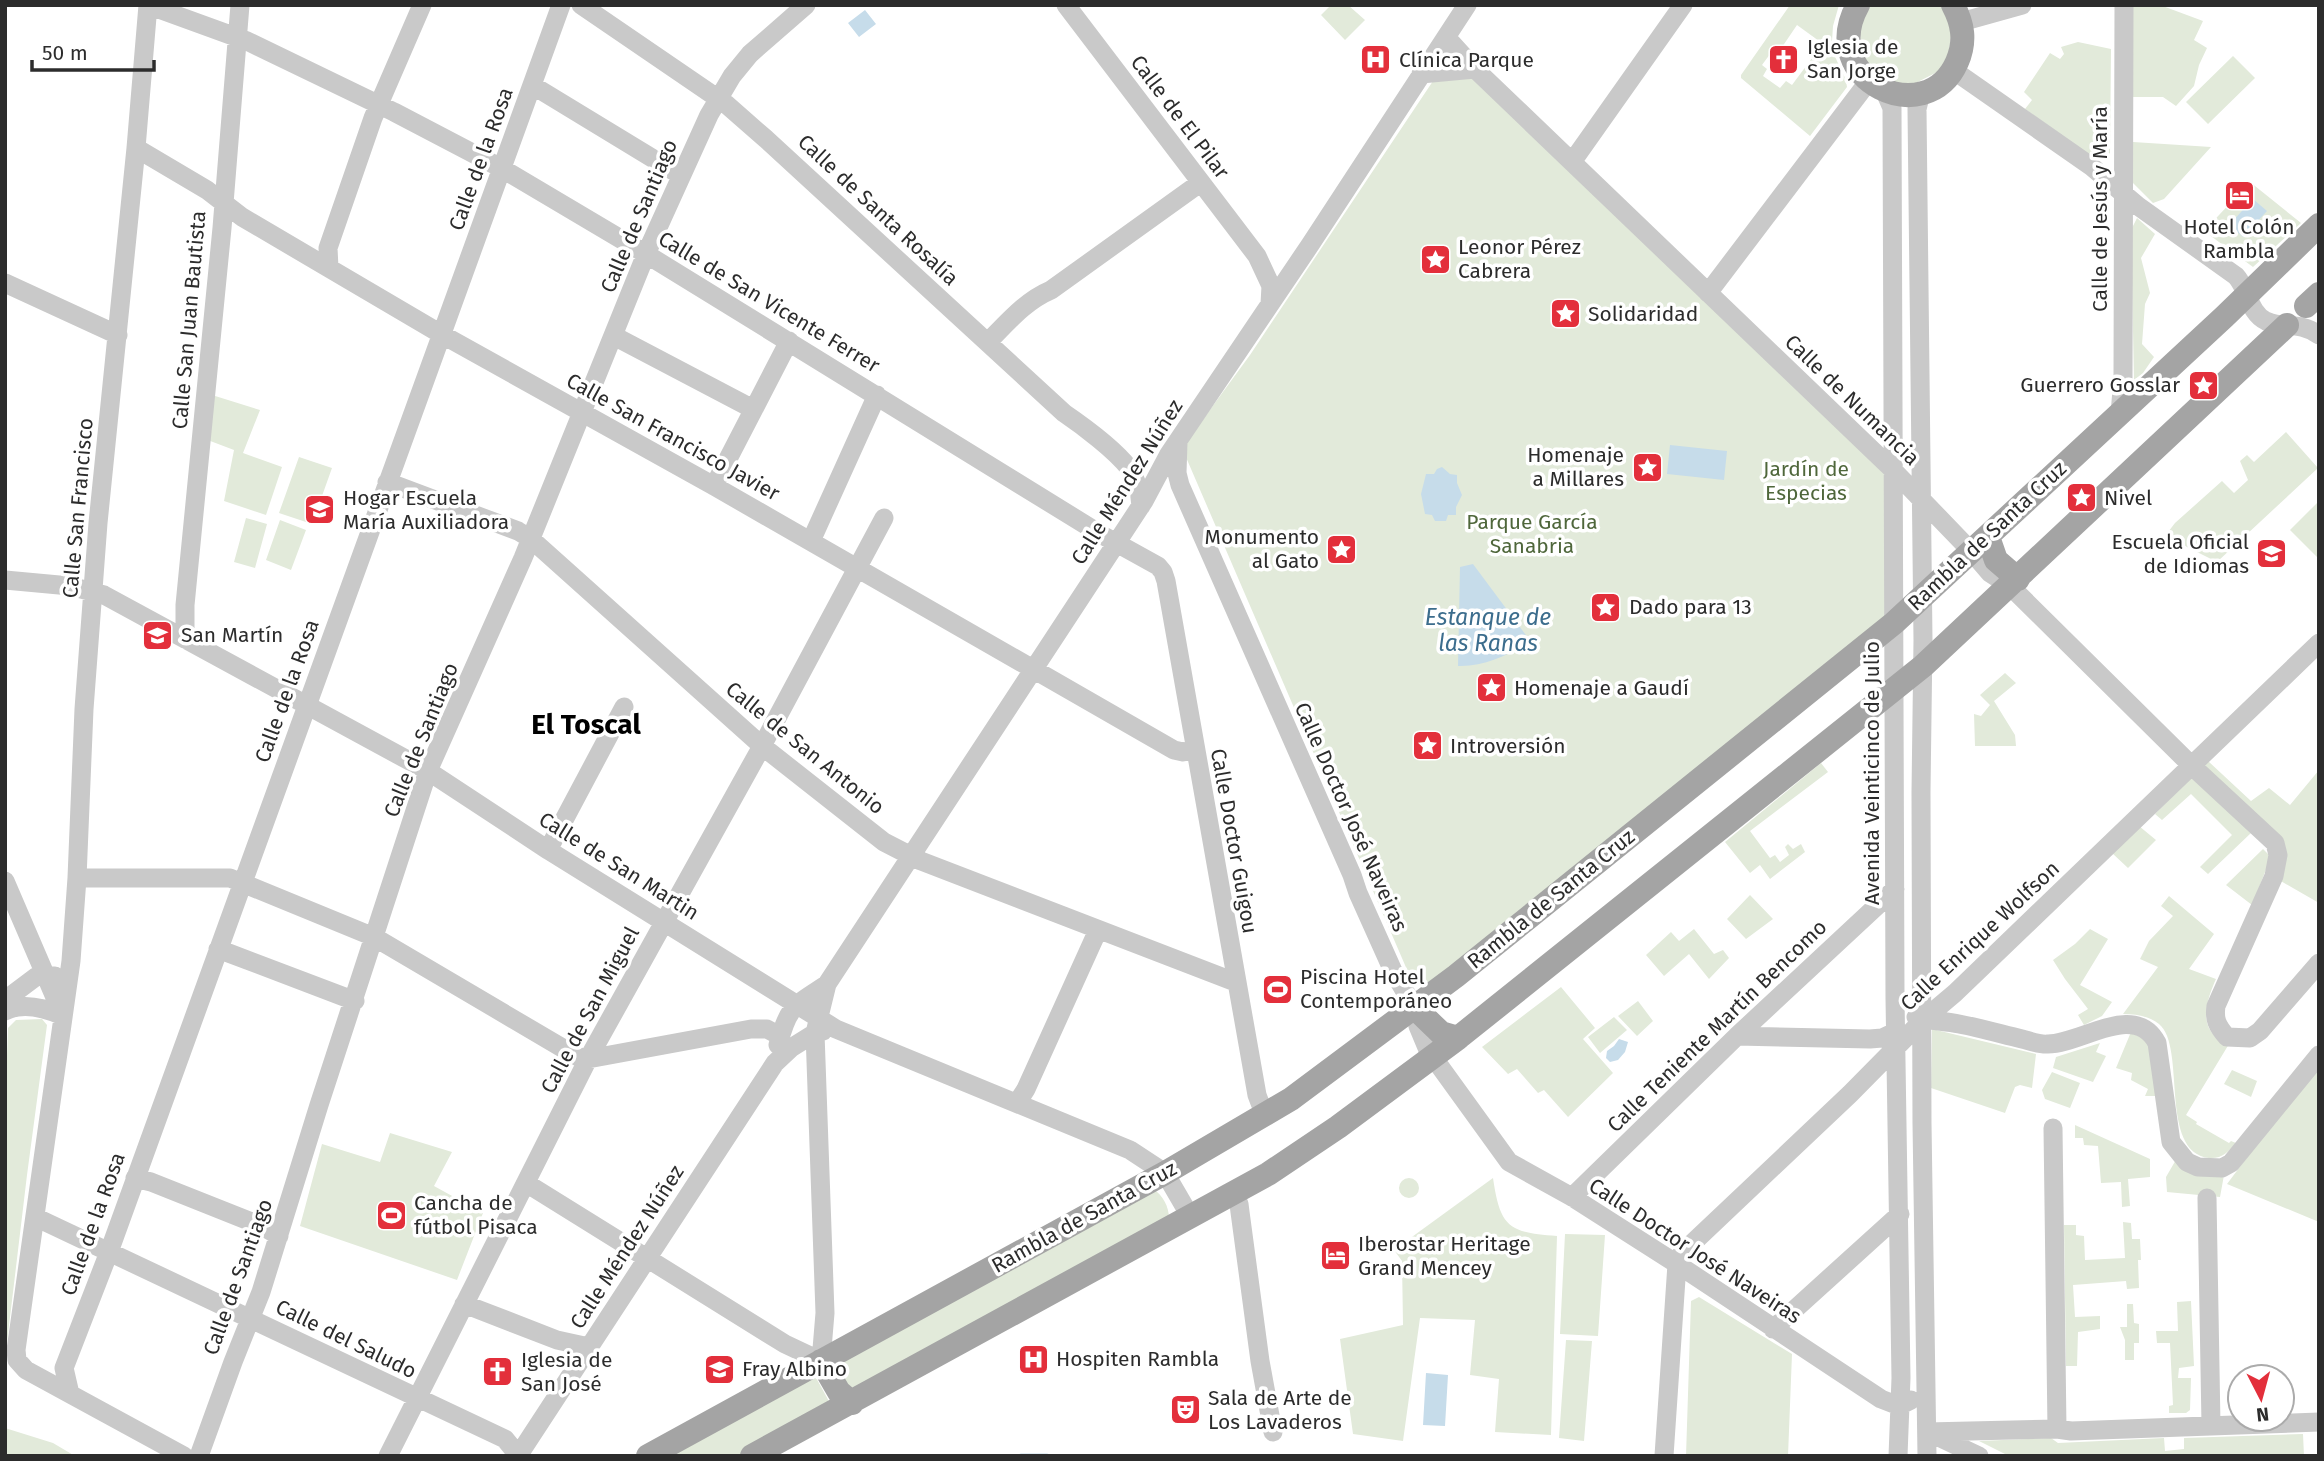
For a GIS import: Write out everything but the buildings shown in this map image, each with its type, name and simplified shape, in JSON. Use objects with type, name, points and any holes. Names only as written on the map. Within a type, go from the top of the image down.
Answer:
[{"type":"main road","points":[[1857,5],[1848,33],[1853,61],[1877,87],[1903,95],[1921,93],[1940,83],[1953,70],[1962,51],[1957,13]]},
{"type":"main road","name":"Rambla de Santa Cruz","points":[[648,1456],[1269,1114],[1414,1007],[1894,622],[2120,414],[2319,225]]},
{"type":"main road","points":[[752,1456],[1231,1194],[1314,1144],[1433,1057],[1923,666],[2287,325]]},
{"type":"main road","points":[[1980,544],[2014,583]]},
{"type":"main road","points":[[1414,1007],[1441,1033],[1458,1038]]},
{"type":"main road","points":[[821,1361],[839,1392],[852,1402]]},
{"type":"street","name":"Calle de San Vicente Ferrer","points":[[148,5],[237,37],[379,104],[501,169],[789,341],[1158,566],[1163,572]]},
{"type":"street","name":"Calle San Francisco","points":[[70,1394],[26,1370],[17,1360],[16,1350],[62,1016],[70,977],[93,590],[148,5]]},
{"type":"street","name":"Calle San Juan Bautista","points":[[185,639],[185,605],[240,5]]},
{"type":"street","points":[[329,268],[328,248],[379,104],[422,5]]},
{"type":"street","name":"Calle de la Rosa","points":[[70,1394],[64,1368],[109,1252],[561,5]]},
{"type":"street","name":"Calle de Santa Rosalía","points":[[581,5],[718,98],[1064,413],[1128,467]]},
{"type":"street","name":"Calle de Santiago","points":[[199,1456],[233,1362],[252,1319],[428,771],[531,539],[680,175],[718,98],[750,54],[806,5]]},
{"type":"street","name":"Calle de El Pilar","points":[[1066,5],[1257,256],[1270,286],[1270,304]]},
{"type":"street","name":"Calle Méndez Núñez","points":[[775,1063],[786,1018],[796,1005],[827,984],[1141,506],[1169,454],[1467,5]]},
{"type":"street","points":[[1572,162],[1683,5]]},
{"type":"street","points":[[1957,13],[2022,5]]},
{"type":"street","name":"Calle de Jesús y María","points":[[2120,414],[2123,379],[2124,5]]},
{"type":"street","name":"Calle de Numancia","points":[[1446,37],[1475,69],[1892,468],[1922,500],[1980,544]]},
{"type":"street","points":[[1421,74],[1475,69]]},
{"type":"street","points":[[1953,70],[2092,167],[2122,193],[2236,276],[2248,293],[2259,317],[2269,323],[2303,326],[2319,335]]},
{"type":"street","points":[[532,85],[680,175]]},
{"type":"street","points":[[1708,293],[1877,87]]},
{"type":"street","name":"Avenida Veinticinco de Julio","points":[[1877,87],[1892,108],[1895,889],[1900,1214],[1898,1456]]},
{"type":"street","points":[[1921,93],[1917,109],[1927,1456]]},
{"type":"street","name":"Calle San Francisco Javier","points":[[136,148],[207,190],[242,217],[441,334],[811,541],[1174,750],[1195,750]]},
{"type":"street","points":[[988,342],[1015,314],[1039,295],[1051,290],[1200,183]]},
{"type":"street","points":[[1257,256],[1276,264],[1284,262],[1310,245]]},
{"type":"street","points":[[5,283],[118,335]]},
{"type":"street","points":[[2287,325],[2313,300]]},
{"type":"street","points":[[614,336],[753,409]]},
{"type":"street","points":[[714,486],[789,341]]},
{"type":"street","points":[[811,541],[877,395]]},
{"type":"street","name":"Calle Doctor José Naveiras","points":[[1178,442],[1177,473],[1180,485],[1393,971],[1414,1007],[1418,1026],[1433,1057],[1509,1162],[1572,1197],[1881,1399],[1899,1406]]},
{"type":"street","points":[[1128,467],[1180,485]]},
{"type":"street","points":[[1128,467],[1140,493],[1141,506]]},
{"type":"street","name":"Calle de San Antonio","points":[[387,482],[518,531],[531,539],[762,746],[884,842],[911,856],[1235,982]]},
{"type":"street","name":"Calle de San Miguel","points":[[388,1456],[588,1059],[762,746],[884,518]]},
{"type":"street","name":"Calle Doctor Guigou","points":[[1163,572],[1257,1095],[1269,1114]]},
{"type":"street","name":"Calle de San Martin","points":[[5,580],[93,590],[185,639],[428,771],[548,850],[796,1005],[823,1027],[1017,1102],[1130,1150],[1165,1173],[1190,1216]]},
{"type":"street","points":[[2014,583],[2192,766],[2275,843],[2278,855],[2274,876],[2220,994],[2215,1017],[2219,1028],[2227,1037],[2250,1038],[2260,1031],[2319,963]]},
{"type":"street","name":"Calle Enrique Wolfson","points":[[1677,1264],[1682,1253],[1897,1040],[1955,993],[2319,643]]},
{"type":"street","points":[[548,850],[624,707]]},
{"type":"street","points":[[77,878],[220,877],[242,882],[374,937],[576,1056],[588,1059],[751,1029],[767,1028],[780,1036]]},
{"type":"street","points":[[5,881],[62,1016]]},
{"type":"street","name":"Calle Teniente Martín Bencomo","points":[[1572,1197],[1737,1036],[1895,889]]},
{"type":"street","points":[[1017,1102],[1026,1089],[1098,930]]},
{"type":"street","points":[[218,949],[355,1001]]},
{"type":"street","points":[[5,1000],[37,976],[70,977]]},
{"type":"street","name":"Calle Méndez Núñez","points":[[518,1455],[775,1063],[791,1048],[823,1027],[827,984]]},
{"type":"street","points":[[5,1012],[22,1006],[49,1010],[62,1016]]},
{"type":"street","points":[[1896,1011],[1923,1020],[1955,1023],[2047,1045],[2068,1042],[2114,1025],[2127,1024],[2144,1029],[2153,1035],[2157,1043],[2171,1142],[2188,1163],[2205,1168],[2222,1168],[2231,1163],[2319,1055]]},
{"type":"street","points":[[526,1183],[785,1343],[821,1361],[825,1313],[823,1027]]},
{"type":"street","points":[[1737,1036],[1897,1040]]},
{"type":"street","points":[[2053,1128],[2057,1429]]},
{"type":"street","points":[[135,1178],[264,1227],[279,1236]]},
{"type":"street","points":[[1231,1194],[1240,1212],[1260,1361],[1273,1433]]},
{"type":"street","points":[[2207,1198],[2211,1425]]},
{"type":"street","points":[[1773,1329],[1900,1214]]},
{"type":"street","name":"Calle del Saludo","points":[[35,1217],[505,1439],[518,1455]]},
{"type":"street","points":[[1664,1456],[1677,1264]]},
{"type":"street","points":[[464,1304],[557,1340],[589,1347]]},
{"type":"street","points":[[1899,1406],[1926,1389]]},
{"type":"street","points":[[70,1394],[184,1456]]},
{"type":"street","points":[[1899,1434],[1911,1430],[2071,1431],[2319,1422]]},
{"type":"street","points":[[1927,1432],[1979,1456]]},
{"type":"green space","points":[[1331,5],[1348,5],[1365,20],[1345,40],[1321,15]]},
{"type":"green space","points":[[1790,5],[1839,5],[1832,41],[1819,41],[1797,25],[1778,53],[1773,50],[1762,65],[1767,69],[1763,76],[1780,88],[1786,81],[1792,85],[1821,46],[1832,46],[1847,87],[1810,136],[1741,78]]},
{"type":"green space","points":[[1867,5],[1945,5],[1953,19],[1947,67],[1904,89],[1862,65],[1859,17]]},
{"type":"green space","points":[[2132,5],[2160,5],[2203,21],[2194,40],[2207,48],[2194,86],[2176,106],[2163,97],[2132,97]]},
{"type":"green space","points":[[2078,42],[2111,49],[2110,154],[2098,161],[2025,109],[2032,100],[2024,92],[2050,53],[2060,59],[2064,54],[2061,47]]},
{"type":"green space","points":[[2233,56],[2255,78],[2208,124],[2186,102]]},
{"type":"green space","name":"Parque García Sanabria","points":[[1471,77],[1887,474],[1888,618],[1426,986],[1408,972],[1182,448],[1250,355],[1433,81]]},
{"type":"green space","points":[[2133,142],[2211,147],[2164,199],[2153,203],[2131,181]]},
{"type":"green space","points":[[2250,182],[2301,223],[2253,267],[2204,231]]},
{"type":"green space","points":[[2137,218],[2155,234],[2141,258],[2150,293],[2145,304],[2142,344],[2154,357],[2143,373],[2134,380],[2131,230]]},
{"type":"green space","points":[[212,395],[260,410],[243,453],[282,467],[266,515],[224,501],[234,450],[205,439]]},
{"type":"green space","points":[[2286,432],[2318,468],[2217,562],[2165,536],[2175,523],[2222,481],[2234,493],[2248,480],[2240,461],[2247,455],[2254,462]]},
{"type":"green space","points":[[299,457],[332,468],[312,524],[279,513]]},
{"type":"green space","points":[[2319,501],[2319,559],[2290,530]]},
{"type":"green space","points":[[246,518],[267,524],[255,568],[234,562]]},
{"type":"green space","points":[[280,520],[306,530],[291,570],[266,560]]},
{"type":"green space","points":[[2005,673],[2016,683],[1994,701],[2015,735],[2016,746],[1975,746],[1974,714],[1981,716],[1990,705],[1980,695]]},
{"type":"green space","points":[[2208,761],[2251,801],[2269,788],[2290,805],[2319,770],[2319,903],[2279,880],[2285,862],[2201,767]]},
{"type":"green space","points":[[1821,763],[1828,772],[1750,831],[1770,858],[1775,855],[1780,862],[1789,855],[1785,847],[1788,844],[1793,849],[1801,844],[1805,852],[1770,879],[1760,865],[1750,873],[1725,842]]},
{"type":"green space","points":[[2195,773],[2251,833],[2208,874],[2200,867],[2232,835],[2191,794],[2162,820],[2155,814]]},
{"type":"green space","points":[[2139,826],[2156,840],[2128,868],[2112,853]]},
{"type":"green space","points":[[2263,849],[2271,857],[2252,905],[2226,885]]},
{"type":"green space","points":[[1750,895],[1773,919],[1746,939],[1727,919]]},
{"type":"green space","points":[[2169,896],[2214,934],[2189,969],[2216,979],[2207,1007],[2207,1022],[2215,1036],[2229,1044],[2186,1115],[2229,1143],[2236,1143],[2218,1157],[2209,1158],[2193,1151],[2184,1138],[2178,1119],[2167,1036],[2159,1024],[2151,1019],[2123,1014],[2158,967],[2140,959],[2149,941],[2173,916],[2161,906]]},
{"type":"green space","points":[[1694,929],[1714,954],[1723,950],[1729,958],[1709,979],[1689,954],[1664,976],[1646,955],[1671,932],[1679,941]]},
{"type":"green space","points":[[2090,929],[2108,939],[2080,985],[2112,1002],[2102,1016],[2084,1025],[2078,1015],[2088,1009],[2053,960]]},
{"type":"green space","points":[[1561,987],[1595,1028],[1583,1039],[1613,1073],[1568,1117],[1544,1090],[1538,1093],[1517,1069],[1508,1074],[1482,1047]]},
{"type":"green space","points":[[1638,1001],[1653,1021],[1637,1036],[1618,1016]]},
{"type":"green space","points":[[1614,1017],[1627,1030],[1600,1053],[1588,1037]]},
{"type":"green space","points":[[42,1019],[47,1025],[5,1359],[5,1112],[8,1028],[16,1020]]},
{"type":"green space","points":[[1932,1029],[2036,1054],[2032,1088],[2020,1085],[2015,1087],[2005,1113],[1931,1088]]},
{"type":"green space","points":[[2131,1032],[2144,1037],[2149,1044],[2156,1096],[2145,1096],[2148,1089],[2131,1080],[2132,1073],[2116,1068]]},
{"type":"green space","points":[[2100,1043],[2096,1052],[2106,1056],[2093,1082],[2053,1068],[2056,1057]]},
{"type":"green space","points":[[2319,1062],[2319,1222],[2227,1184]]},
{"type":"green space","points":[[2232,1070],[2257,1081],[2251,1097],[2224,1084]]},
{"type":"green space","points":[[2052,1072],[2080,1083],[2070,1108],[2045,1099],[2042,1090]]},
{"type":"green space","points":[[2075,1125],[2150,1159],[2150,1177],[2128,1179],[2130,1206],[2122,1207],[2121,1182],[2101,1183],[2098,1146],[2084,1145],[2083,1138],[2075,1138]]},
{"type":"green space","points":[[390,1133],[452,1152],[434,1186],[483,1213],[457,1280],[300,1226],[322,1144],[380,1162]]},
{"type":"green space","points":[[2177,1158],[2224,1175],[2220,1197],[2167,1192],[2166,1177]]},
{"type":"green space","points":[[1409,1178],[1416,1181],[1419,1188],[1416,1195],[1409,1198],[1402,1195],[1399,1188],[1402,1181]]},
{"type":"green space","points":[[1493,1178],[1499,1207],[1509,1224],[1527,1232],[1557,1236],[1551,1435],[1495,1432],[1499,1379],[1470,1375],[1475,1320],[1420,1318],[1403,1441],[1353,1434],[1340,1339],[1403,1325],[1402,1261],[1394,1250]]},
{"type":"green space","points":[[1153,1189],[1165,1202],[1169,1218],[855,1389],[849,1387],[837,1365]]},
{"type":"green space","points":[[2123,1222],[2131,1223],[2132,1239],[2140,1239],[2139,1288],[2127,1289],[2126,1281],[2073,1285],[2075,1317],[2100,1316],[2100,1329],[2078,1332],[2077,1366],[2066,1366],[2064,1225],[2076,1225],[2076,1235],[2084,1236],[2085,1260],[2125,1258]]},
{"type":"green space","points":[[1565,1234],[1605,1235],[1598,1336],[1560,1334]]},
{"type":"green space","points":[[1699,1297],[1792,1354],[1788,1456],[1686,1456],[1691,1301]]},
{"type":"green space","points":[[2191,1301],[2194,1366],[2179,1368],[2178,1378],[2191,1378],[2190,1410],[2186,1413],[2169,1413],[2169,1406],[2173,1405],[2170,1343],[2157,1343],[2156,1331],[2178,1331],[2177,1302]]},
{"type":"green space","points":[[2127,1304],[2133,1304],[2134,1323],[2139,1324],[2139,1343],[2134,1343],[2134,1360],[2125,1360],[2125,1340],[2120,1327],[2127,1327]]},
{"type":"green space","points":[[1566,1340],[1592,1341],[1584,1441],[1559,1438]]},
{"type":"green space","points":[[814,1374],[831,1405],[738,1456],[667,1456]]},
{"type":"green space","points":[[5,1428],[53,1443],[75,1456],[5,1456]]},
{"type":"green space","points":[[2303,1434],[2304,1456],[2009,1456],[1979,1441],[2051,1438],[2058,1443],[2164,1438],[2165,1451],[2184,1449],[2184,1438]]},
{"type":"water","points":[[865,10],[876,24],[859,37],[848,23]]},
{"type":"water","points":[[2253,199],[2267,211],[2243,237],[2229,225]]},
{"type":"water","points":[[1670,445],[1727,451],[1724,480],[1667,474]]},
{"type":"water","points":[[1442,467],[1450,474],[1457,475],[1462,495],[1456,507],[1456,515],[1448,515],[1446,521],[1435,521],[1432,515],[1425,514],[1421,494],[1426,474],[1434,474]]},
{"type":"water","name":"Estanque de las Ranas","points":[[1473,564],[1531,642],[1487,662],[1458,666],[1460,567]]},
{"type":"water","points":[[1619,1039],[1628,1042],[1625,1052],[1618,1060],[1610,1062],[1606,1058],[1607,1051]]},
{"type":"water","points":[[1426,1373],[1448,1375],[1445,1426],[1423,1425]]},
{"type":"waterway","points":[[1021,1456],[1047,1456]]},
{"type":"place","name":"Iglesia de San Jorge","points":[[1784,59]]},
{"type":"place","name":"Clínica Parque","points":[[1376,60]]},
{"type":"place","name":"Hotel Colón Rambla","points":[[2239,195]]},
{"type":"place","name":"Leonor Pérez Cabrera","points":[[1435,259]]},
{"type":"place","name":"Solidaridad","points":[[1565,314]]},
{"type":"place","name":"Guerrero Gosslar","points":[[2203,385]]},
{"type":"place","name":"Homenaje a Millares","points":[[1647,467]]},
{"type":"place","name":"Nivel","points":[[2081,498]]},
{"type":"place","name":"Hogar Escuela María Auxiliadora","points":[[320,510]]},
{"type":"place","name":"Monumento al Gato","points":[[1342,549]]},
{"type":"place","name":"Escuela Oficial de Idiomas","points":[[2272,554]]},
{"type":"place","name":"Dado para 13","points":[[1606,607]]},
{"type":"place","name":"San Martín","points":[[158,635]]},
{"type":"place","name":"Homenaje a Gaudí","points":[[1491,688]]},
{"type":"place","name":"Introversión","points":[[1427,746]]},
{"type":"place","name":"Piscina Hotel Contemporáneo","points":[[1277,989]]},
{"type":"place","name":"Cancha de fútbol Pisaca","points":[[391,1215]]},
{"type":"place","name":"Iberostar Heritage Grand Mencey","points":[[1335,1256]]},
{"type":"place","name":"Hospiten Rambla","points":[[1033,1359]]},
{"type":"place","name":"Fray Albino","points":[[719,1369]]},
{"type":"place","name":"Iglesia de San José","points":[[498,1372]]},
{"type":"place","name":"Sala de Arte de Los Lavaderos","points":[[1185,1410]]},
{"type":"district","name":"El Toscal","points":[[586,724]]},
{"type":"park label","name":"Jardín de Especias","points":[[1806,481]]}]
